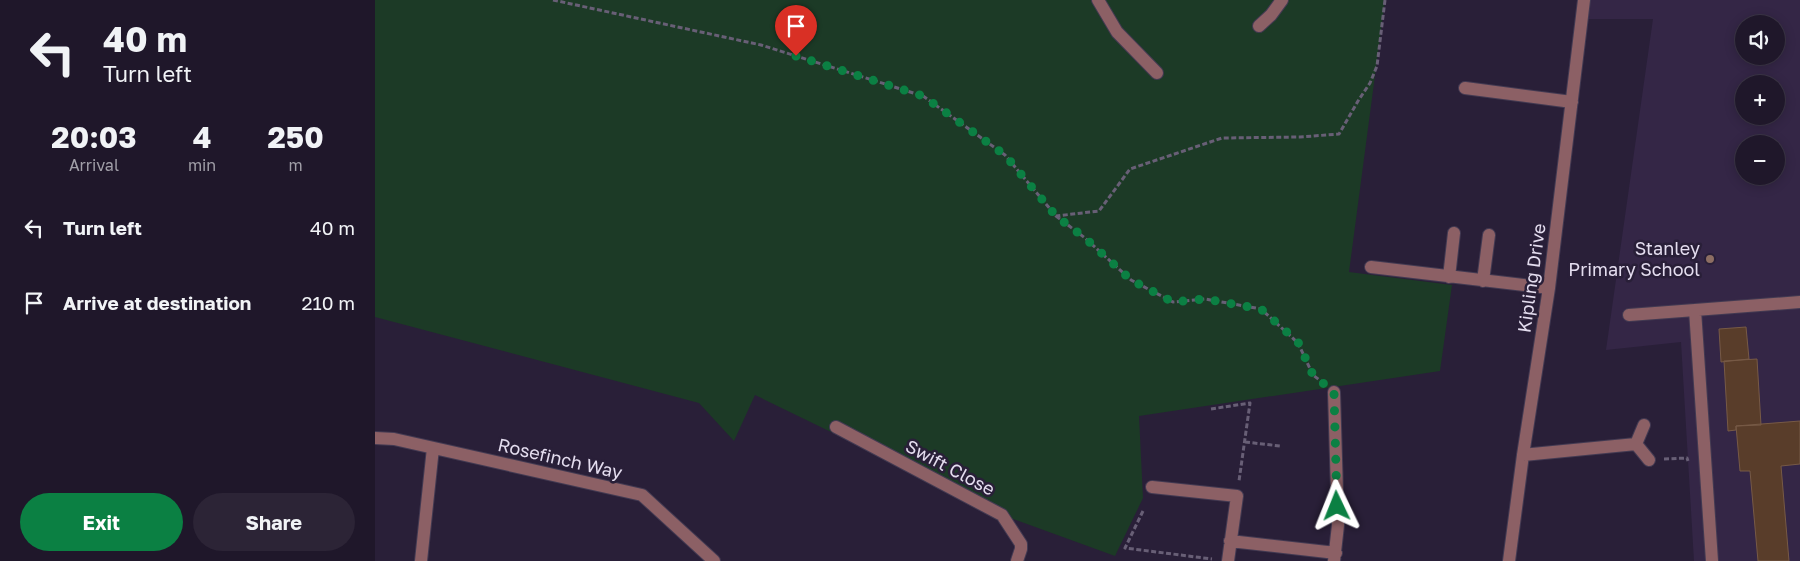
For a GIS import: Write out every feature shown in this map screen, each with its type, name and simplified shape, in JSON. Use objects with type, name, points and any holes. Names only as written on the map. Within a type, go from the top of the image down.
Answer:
[{"type":"street","points":[[1098,0],[1117,32],[1157,73]]},
{"type":"street","points":[[1259,26],[1271,15],[1282,0]]},
{"type":"street","name":"Kipling Drive","points":[[1509,561],[1523,455],[1549,288],[1584,0]]},
{"type":"street","points":[[1465,88],[1572,102]]},
{"type":"street","points":[[1449,277],[1454,233]]},
{"type":"street","points":[[1483,281],[1489,235]]},
{"type":"street","points":[[1371,267],[1549,288]]},
{"type":"street","points":[[1629,315],[1800,302]]},
{"type":"street","points":[[1695,310],[1712,561]]},
{"type":"street","points":[[1230,541],[1335,557],[1338,524],[1334,392]]},
{"type":"street","points":[[1636,444],[1644,425]]},
{"type":"street","name":"Swift Close","points":[[836,427],[1002,515],[1021,544],[1017,561]]},
{"type":"street","name":"Rosefinch Way","points":[[375,438],[394,439],[642,495],[714,561]]},
{"type":"street","points":[[1523,455],[1636,444]]},
{"type":"street","points":[[1636,444],[1649,460]]},
{"type":"street","points":[[421,561],[433,448]]},
{"type":"street","points":[[1152,487],[1237,496],[1228,561]]},
{"type":"path","points":[[553,0],[761,45],[923,96],[1005,155],[1056,216],[1085,238],[1131,280],[1173,302],[1205,299],[1261,309],[1298,342],[1313,375],[1334,392]]},
{"type":"path","points":[[1056,216],[1099,211],[1130,169],[1222,138],[1300,137],[1339,134],[1370,84],[1377,66],[1385,0]]},
{"type":"path","points":[[1211,409],[1250,403],[1237,496]]},
{"type":"path","points":[[1245,442],[1280,446]]},
{"type":"path","points":[[1649,460],[1687,458],[1688,467]]},
{"type":"path","points":[[1143,511],[1125,548],[1228,561]]},
{"type":"shaded area","name":"Stanley Primary School","points":[[1584,0],[1800,0],[1800,561],[1694,561],[1681,342],[1606,350],[1653,19],[1582,19]]},
{"type":"green space","points":[[375,0],[1385,0],[1349,272],[1452,285],[1440,371],[1139,416],[1143,498],[1115,556],[1002,515],[755,395],[734,441],[699,403],[375,317]]},
{"type":"building","points":[[1746,327],[1749,359],[1721,362],[1719,329]]},
{"type":"building","points":[[1757,359],[1761,425],[1736,426],[1736,430],[1728,431],[1724,361]]},
{"type":"building","points":[[1800,421],[1800,464],[1781,466],[1789,561],[1758,561],[1750,471],[1740,471],[1736,426]]},
{"type":"place","name":"Stanley Primary School","points":[[1710,259]]},
{"type":"route","points":[[796,56],[923,96],[1005,155],[1056,216],[1085,238],[1131,280],[1173,302],[1205,299],[1261,309],[1298,342],[1313,375],[1334,392],[1337,506]]}]
